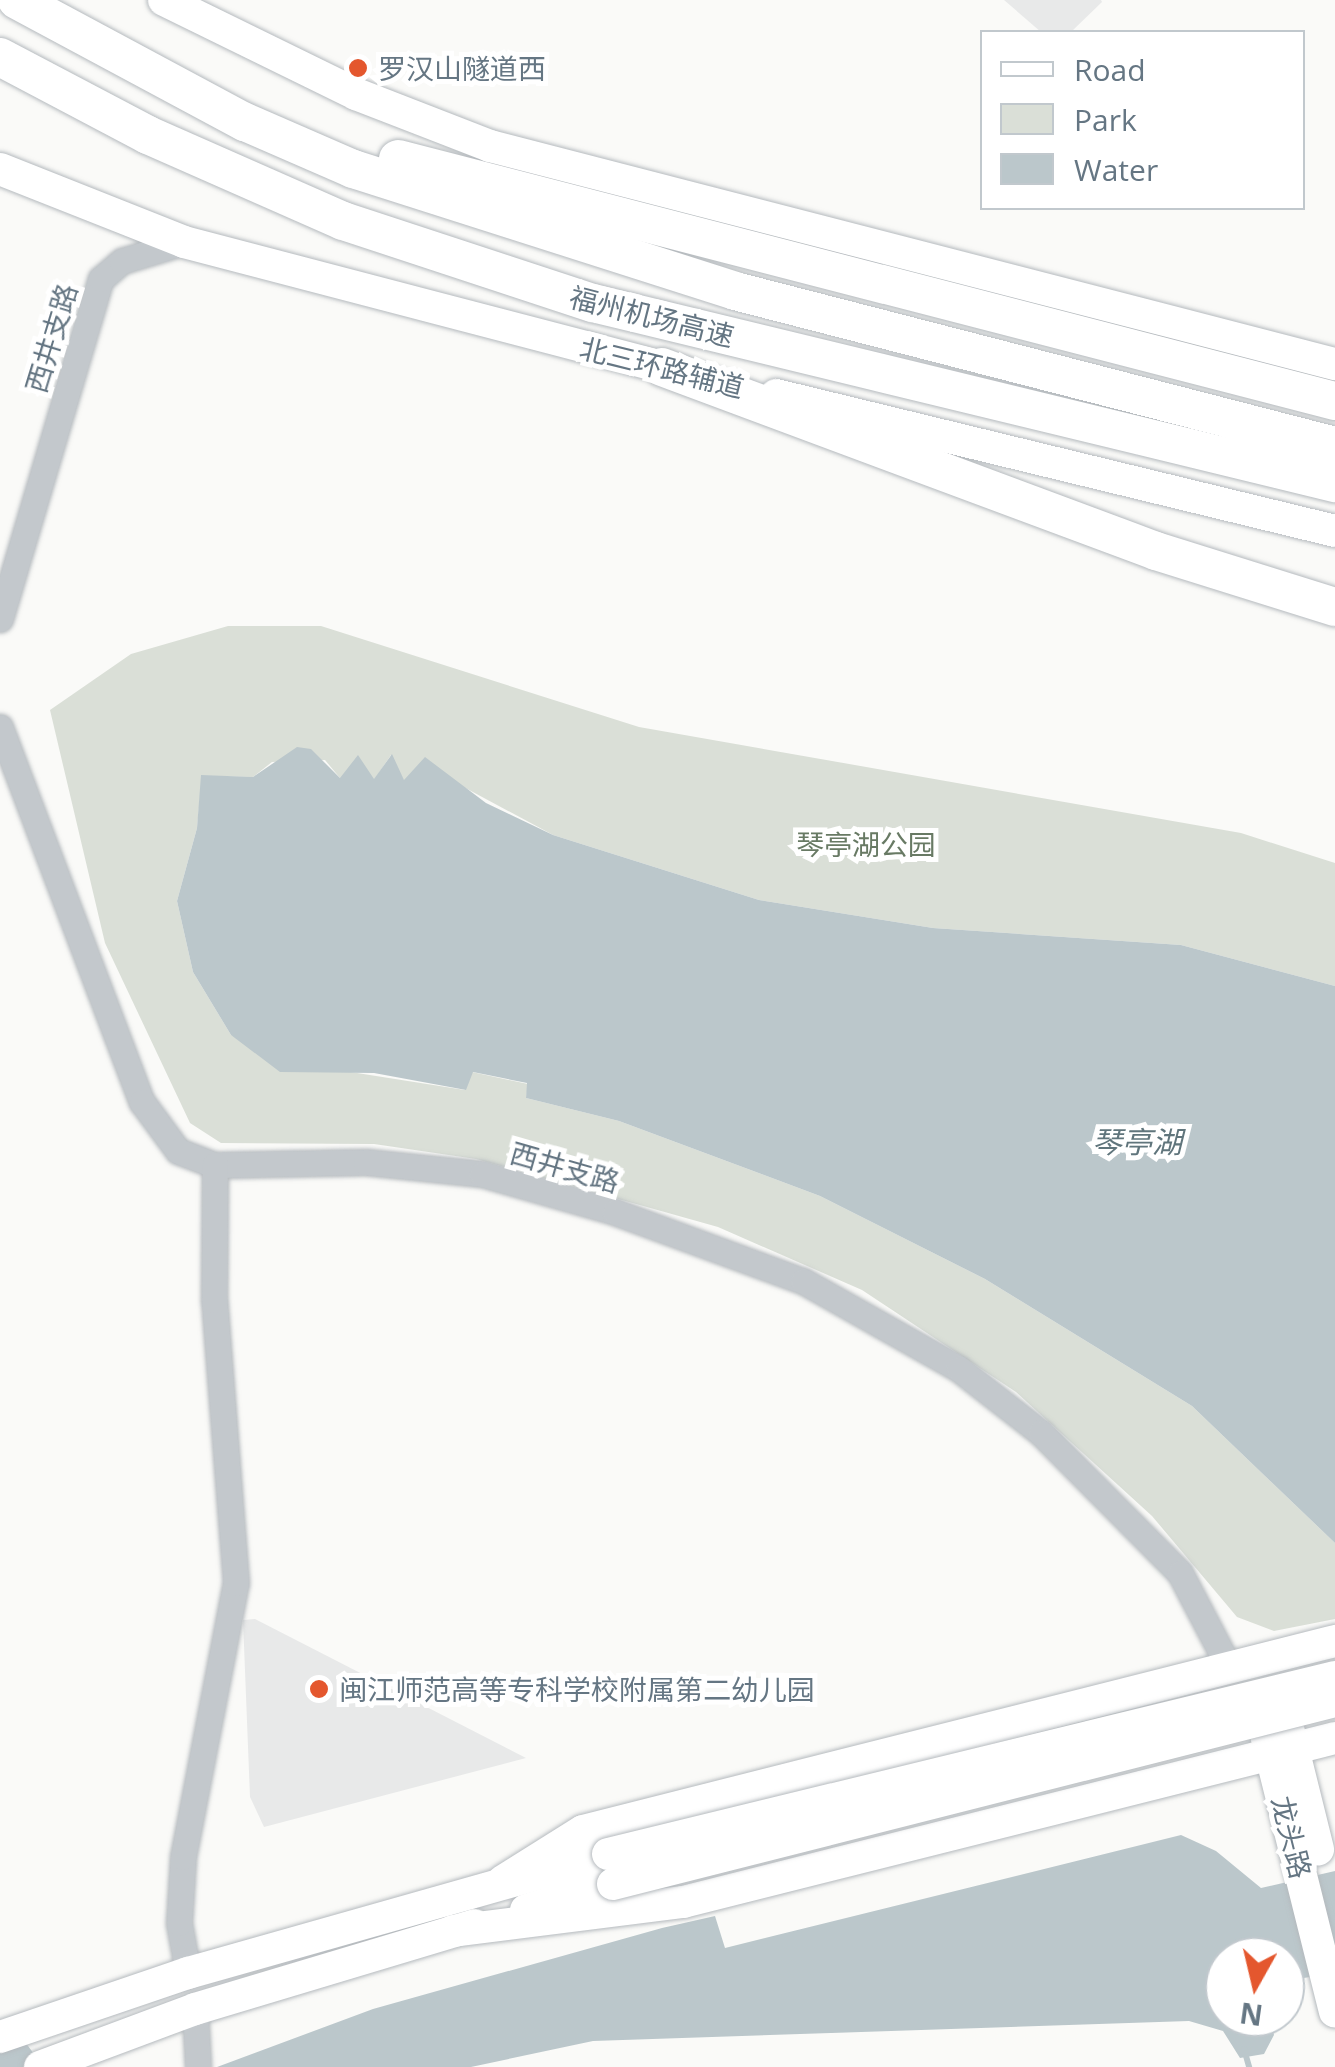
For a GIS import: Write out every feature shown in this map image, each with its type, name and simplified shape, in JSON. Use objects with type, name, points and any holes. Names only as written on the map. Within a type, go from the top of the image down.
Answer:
[{"type":"highway","name":"福州机场高速","points":[[17,0],[245,122],[353,169],[735,291],[1335,446]]},
{"type":"highway","name":"福州机场高速","points":[[0,57],[148,135],[343,220],[593,303],[1335,483]]},
{"type":"highway","points":[[245,122],[1335,402]]},
{"type":"highway","points":[[662,367],[1156,550],[1335,607]]},
{"type":"highway","points":[[1155,402],[1335,431]]},
{"type":"highway","points":[[1194,448],[1335,510]]},
{"type":"main road","points":[[164,0],[356,94],[490,146],[1335,364]]},
{"type":"main road","name":"北三环路辅道","points":[[0,169],[184,242],[662,367],[1335,531]]},
{"type":"main road","points":[[503,1881],[583,1831],[1033,1714],[1335,1641]]},
{"type":"main road","name":"龙头路","points":[[1248,1663],[1282,1752],[1309,1859],[1335,2012]]},
{"type":"main road","points":[[50,2063],[195,2008],[454,1932],[611,1869],[1335,1677]]},
{"type":"main road","points":[[14,2032],[188,1973],[503,1881],[611,1869],[1335,1701]]},
{"type":"main road","points":[[1033,1714],[1071,1722],[1099,1748],[1100,1775],[1070,1807]]},
{"type":"main road","points":[[454,1932],[682,1902],[1335,1738]]},
{"type":"main road","name":"龙头路","points":[[1309,1859],[1335,1922]]},
{"type":"street","name":"西井支路","points":[[0,618],[101,278],[122,260],[184,242]]},
{"type":"street","name":"西井支路","points":[[0,728],[150,1120],[178,1151],[215,1165],[366,1162],[482,1174],[677,1233],[818,1289],[959,1369],[1068,1458],[1180,1573],[1248,1663]]},
{"type":"street","points":[[188,1973],[179,1923],[183,1858],[236,1583],[214,1300],[215,1165]]},
{"type":"street","points":[[195,2008],[198,2067]]},
{"type":"shaded area","points":[[1004,0],[1102,2],[1073,30],[1039,30]]},
{"type":"shaded area","name":"闽江师范高等专科学校附属第二幼儿园","points":[[255,1619],[526,1758],[264,1827],[250,1797],[243,1620]]},
{"type":"green space","name":"琴亭湖公园","points":[[228,626],[321,626],[639,727],[1241,833],[1335,863],[1335,986],[1181,945],[933,928],[759,900],[553,835],[458,784],[404,781],[391,755],[374,780],[340,778],[325,760],[272,762],[253,777],[202,776],[197,828],[177,901],[193,972],[231,1035],[338,1070],[465,1090],[472,1072],[528,1084],[526,1098],[619,1121],[820,1196],[985,1279],[1192,1406],[1335,1543],[1335,1619],[1274,1631],[1237,1617],[1152,1516],[1016,1392],[862,1290],[718,1227],[476,1159],[374,1144],[221,1143],[190,1123],[105,943],[50,710],[131,654]]},
{"type":"water","name":"琴亭湖","points":[[297,747],[311,749],[340,778],[358,755],[374,779],[392,754],[404,780],[425,757],[486,803],[553,835],[759,900],[933,928],[1181,945],[1335,986],[1335,1543],[1192,1406],[985,1279],[820,1196],[619,1121],[526,1098],[527,1083],[473,1072],[466,1090],[374,1073],[280,1072],[231,1035],[193,972],[177,901],[197,828],[201,775],[253,777]]},
{"type":"water","points":[[1181,1835],[1216,1851],[1261,1888],[1335,1871],[1335,1973],[1305,1978],[1305,1937],[1205,1937],[1205,2026],[1189,2021],[593,2041],[471,2067],[217,2067],[373,2009],[662,1928],[715,1916],[725,1948]]},
{"type":"water","points":[[1227,2037],[1273,2037],[1264,2054],[1240,2058]]},
{"type":"waterway","points":[[0,2038],[22,2067]]},
{"type":"waterway","points":[[1244,2049],[1249,2067]]},
{"type":"place","name":"罗汉山隧道西","points":[[358,68]]},
{"type":"place","name":"闽江师范高等专科学校附属第二幼儿园","points":[[319,1689]]}]
